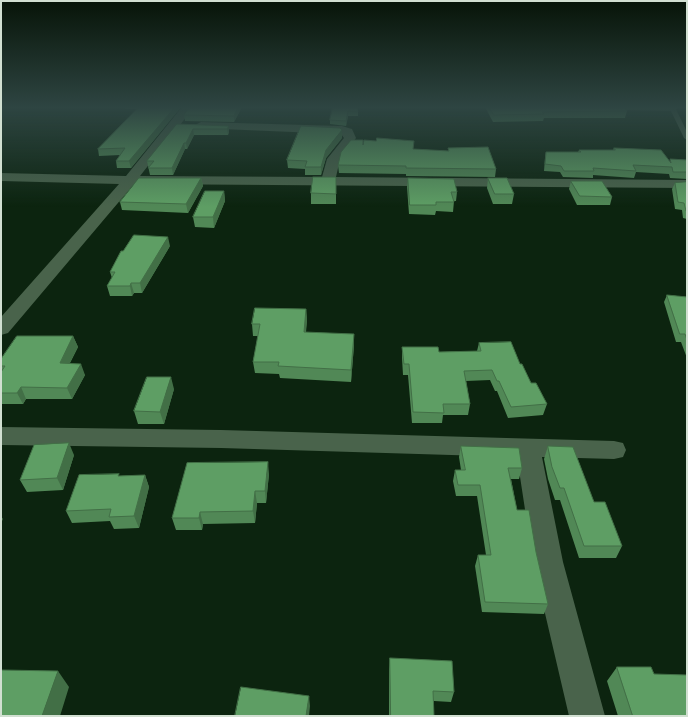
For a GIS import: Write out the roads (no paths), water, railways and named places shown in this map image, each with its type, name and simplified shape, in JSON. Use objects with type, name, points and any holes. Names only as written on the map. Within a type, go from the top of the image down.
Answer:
[{"type":"street","points":[[1,329],[130,180],[162,140]]},
{"type":"street","points":[[328,181],[334,159],[348,140]]},
{"type":"street","points":[[1,177],[130,180],[687,184]]},
{"type":"street","points":[[1,436],[221,439],[614,450]]},
{"type":"street","points":[[528,448],[548,562],[587,716]]}]
